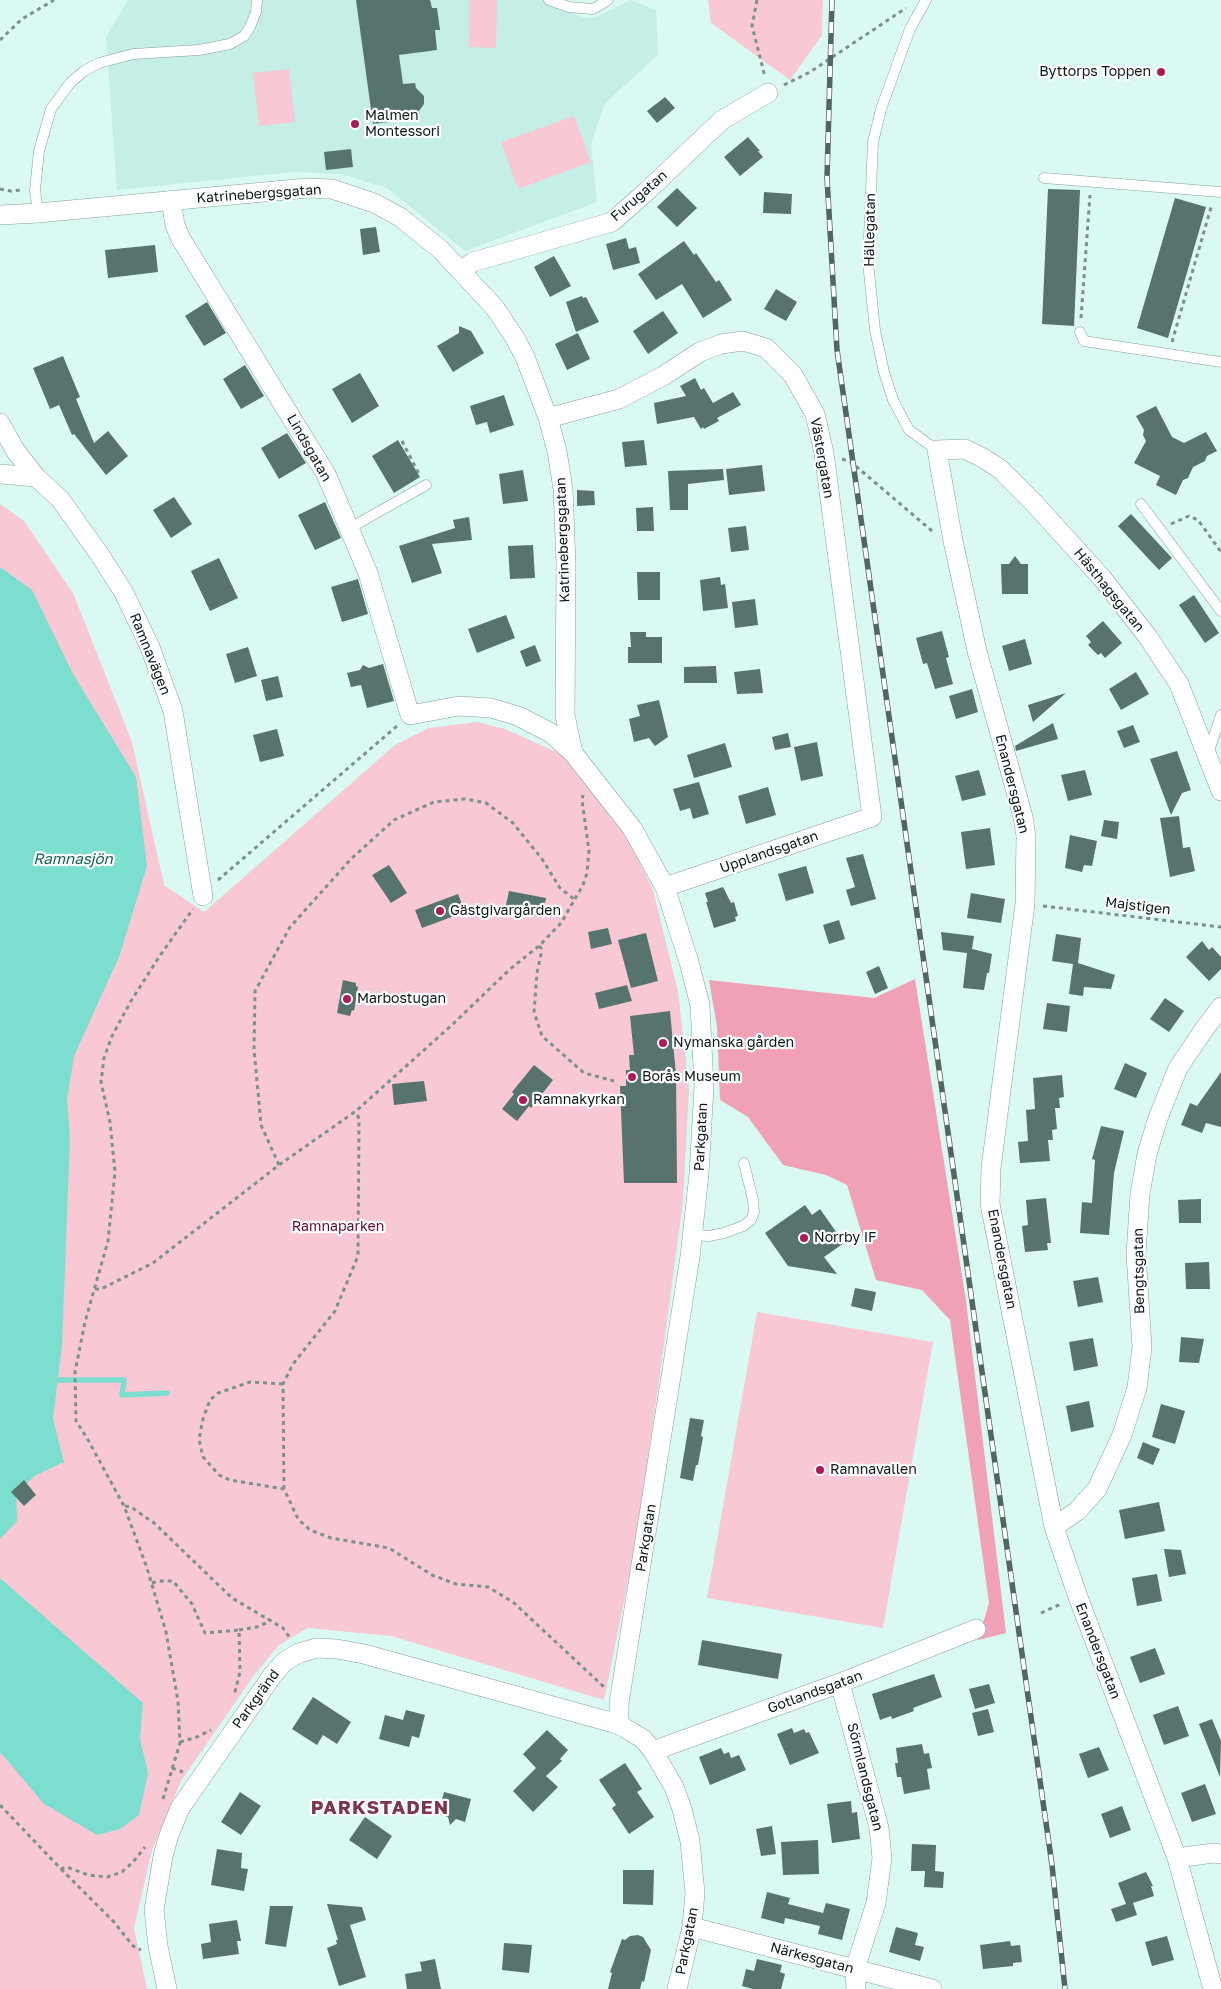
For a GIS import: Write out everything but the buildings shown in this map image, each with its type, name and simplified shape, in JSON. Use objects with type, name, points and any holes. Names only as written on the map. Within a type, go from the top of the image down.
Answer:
[{"type":"street","name":"Furugatan","points":[[461,271],[472,262],[612,222],[722,120],[768,93]]},
{"type":"street","name":"Katrinebergsgatan","points":[[0,215],[307,188],[332,189],[374,203],[400,217],[440,249],[494,308],[515,338],[525,357],[548,418],[563,489],[566,564],[565,715],[573,753]]},
{"type":"street","name":"Lindsgatan","points":[[171,200],[175,225],[181,239],[326,474],[371,582],[410,715]]},
{"type":"street","name":"Västergatan","points":[[548,418],[619,399],[663,376],[700,352],[720,344],[744,341],[766,348],[793,375],[816,414],[824,453],[872,817]]},
{"type":"street","name":"Ramnavägen","points":[[0,423],[15,450],[36,477],[60,499],[100,555],[124,593],[150,647],[173,711],[203,896]]},
{"type":"street","name":"Hästhagsgatan","points":[[936,450],[965,449],[1000,469],[1033,502],[1102,578],[1148,637],[1179,684],[1221,791]]},
{"type":"street","name":"Enandersgatan","points":[[936,450],[953,541],[977,651],[1023,817],[1026,836],[1025,904],[992,1158],[990,1204],[1054,1527],[1078,1597],[1177,1858],[1213,1989]]},
{"type":"street","points":[[0,474],[36,477]]},
{"type":"street","name":"Parkgatan","points":[[410,715],[459,706],[491,708],[518,716],[551,733],[573,753],[632,828],[665,887],[689,962],[700,1005],[704,1087],[699,1174],[692,1235],[621,1694],[619,1725]]},
{"type":"street","name":"Upplandsgatan","points":[[665,887],[872,817]]},
{"type":"street","name":"Bengtsgatan","points":[[1054,1527],[1077,1511],[1097,1490],[1122,1434],[1137,1388],[1142,1347],[1136,1254],[1140,1194],[1147,1154],[1158,1118],[1178,1068],[1204,1028],[1221,1007]]},
{"type":"street","name":"Gotlandsgatan","points":[[653,1751],[840,1683],[976,1629]]},
{"type":"street","name":"Parkgränd","points":[[168,1989],[159,1952],[154,1910],[163,1856],[169,1835],[180,1808],[272,1676],[284,1662],[299,1653],[316,1648],[337,1649],[364,1654],[619,1725],[642,1739],[653,1751]]},
{"type":"street","name":"Sörmlandsgatan","points":[[840,1683],[879,1828],[882,1858],[876,1903],[855,1970],[856,1989]]},
{"type":"street","name":"Parkgatan","points":[[653,1751],[674,1787],[690,1841],[695,1893],[692,1927],[677,1989]]},
{"type":"street","points":[[1177,1858],[1213,1853],[1221,1854]]},
{"type":"street","name":"Närkesgatan","points":[[692,1927],[932,1989]]},
{"type":"lane","points":[[38,213],[35,190],[39,151],[51,109],[70,83],[84,71],[99,64],[133,54],[199,50],[230,44],[244,36],[250,27],[256,12],[257,0]]},
{"type":"lane","points":[[549,0],[569,6],[593,9],[608,0]]},
{"type":"lane","name":"Hällegatan","points":[[926,0],[910,29],[881,110],[873,142],[868,262],[875,330],[884,372],[893,400],[910,430],[936,450]]},
{"type":"lane","points":[[1044,178],[1218,192]]},
{"type":"lane","points":[[1080,332],[1084,341],[1221,362]]},
{"type":"lane","points":[[350,528],[426,485]]},
{"type":"lane","points":[[1141,504],[1221,611]]},
{"type":"lane","points":[[1208,755],[1221,715]]},
{"type":"lane","points":[[692,1235],[709,1236],[724,1233],[744,1226],[750,1220],[754,1212],[753,1200],[744,1163]]},
{"type":"path","points":[[0,40],[22,20],[54,0]]},
{"type":"path","points":[[757,0],[752,26],[768,93],[810,72],[914,4]]},
{"type":"path","points":[[1080,332],[1091,182]]},
{"type":"path","points":[[0,189],[11,191],[35,190]]},
{"type":"path","points":[[1169,353],[1218,192]]},
{"type":"path","points":[[402,442],[426,485]]},
{"type":"path","points":[[824,453],[851,462],[935,534]]},
{"type":"path","points":[[1159,529],[1189,516],[1198,520],[1221,552]]},
{"type":"path","points":[[161,1803],[180,1742],[178,1701],[166,1632],[152,1583],[124,1506],[76,1421],[76,1372],[85,1322],[108,1241],[116,1172],[110,1122],[101,1082],[104,1058],[112,1036],[159,957],[203,896],[218,879],[410,715]]},
{"type":"path","points":[[95,1289],[101,1289],[153,1263],[280,1165],[356,1111],[561,923],[575,900],[587,873],[589,860],[582,800],[584,789],[594,780]]},
{"type":"path","points":[[280,1165],[261,1125],[254,1049],[255,991],[290,927],[351,858],[394,820],[434,802],[472,800],[486,803],[513,823],[542,859],[560,888],[575,900]]},
{"type":"path","name":"Majstigen","points":[[1052,907],[1221,928]]},
{"type":"path","points":[[538,946],[541,948],[541,954],[537,973],[534,1012],[542,1036],[584,1073],[614,1081]]},
{"type":"path","points":[[356,1111],[359,1119],[358,1256],[335,1311],[293,1364],[283,1384],[284,1489],[298,1519],[310,1530],[331,1538],[389,1548],[432,1575],[456,1584],[488,1587],[513,1602],[607,1690],[621,1694]]},
{"type":"path","points":[[283,1384],[250,1382],[218,1393],[210,1400],[203,1419],[199,1439],[203,1457],[219,1475],[230,1480],[284,1489]]},
{"type":"path","points":[[124,1506],[131,1507],[154,1523],[232,1598],[283,1628],[299,1653]]},
{"type":"path","points":[[152,1583],[172,1580],[192,1604],[205,1633],[257,1627],[266,1623],[269,1619]]},
{"type":"path","points":[[230,1704],[240,1672],[239,1630]]},
{"type":"path","points":[[180,1742],[212,1730],[217,1724]]},
{"type":"path","points":[[0,1805],[114,1922],[132,1946],[146,1953],[159,1952]]},
{"type":"path","points":[[61,1869],[67,1867],[88,1875],[107,1877],[122,1872],[146,1846]]},
{"type":"shaded area","name":"Malmen Montessori","points":[[128,0],[542,0],[585,18],[596,17],[631,0],[656,10],[658,55],[605,103],[591,144],[597,202],[465,251],[387,188],[341,174],[293,172],[117,190],[106,37]]},
{"type":"shaded area","points":[[915,979],[966,1301],[1006,1633],[978,1640],[989,1603],[950,1320],[922,1290],[876,1280],[847,1185],[826,1175],[783,1165],[748,1117],[720,1100],[717,1027],[709,980],[874,998]]},
{"type":"green space","points":[[470,0],[497,0],[496,48],[469,47]]},
{"type":"green space","points":[[708,0],[823,0],[822,35],[790,80],[711,23]]},
{"type":"green space","points":[[289,69],[295,122],[259,126],[253,73]]},
{"type":"green space","points":[[574,116],[591,162],[518,189],[501,142]]},
{"type":"green space","name":"Ramnaparken","points":[[0,504],[24,521],[73,593],[132,742],[164,885],[204,912],[395,745],[429,728],[477,722],[505,729],[563,755],[630,842],[653,890],[678,991],[689,1088],[683,1201],[659,1381],[635,1547],[604,1700],[391,1636],[308,1628],[279,1645],[255,1674],[181,1781],[152,1850],[134,1928],[147,1989],[0,1989]]},
{"type":"green space","name":"Ramnavallen","points":[[757,1312],[933,1342],[883,1628],[707,1598]]},
{"type":"water","name":"Ramnasjön","points":[[0,567],[32,590],[73,674],[136,777],[147,866],[119,957],[74,1056],[67,1099],[70,1138],[62,1345],[53,1419],[64,1462],[36,1475],[16,1492],[17,1521],[0,1539]]},
{"type":"water","points":[[0,1578],[143,1703],[140,1739],[148,1773],[139,1815],[120,1829],[97,1835],[44,1804],[0,1752]]},
{"type":"waterway","points":[[58,1380],[124,1380],[122,1395],[167,1393]]},
{"type":"railway","points":[[832,0],[827,178],[837,350],[1052,1865],[1065,1989]]},
{"type":"place","name":"Byttorps Toppen","points":[[1161,72]]},
{"type":"place","name":"Malmen Montessori","points":[[355,124]]},
{"type":"place","name":"Gästgivargården","points":[[440,911]]},
{"type":"place","name":"Marbostugan","points":[[347,999]]},
{"type":"place","name":"Nymanska gården","points":[[663,1043]]},
{"type":"place","name":"Borås Museum","points":[[632,1077]]},
{"type":"place","name":"Ramnakyrkan","points":[[523,1100]]},
{"type":"place","name":"Norrby IF","points":[[804,1238]]},
{"type":"place","name":"Ramnavallen","points":[[820,1470]]},
{"type":"district","name":"PARKSTADEN","points":[[380,1808]]}]
